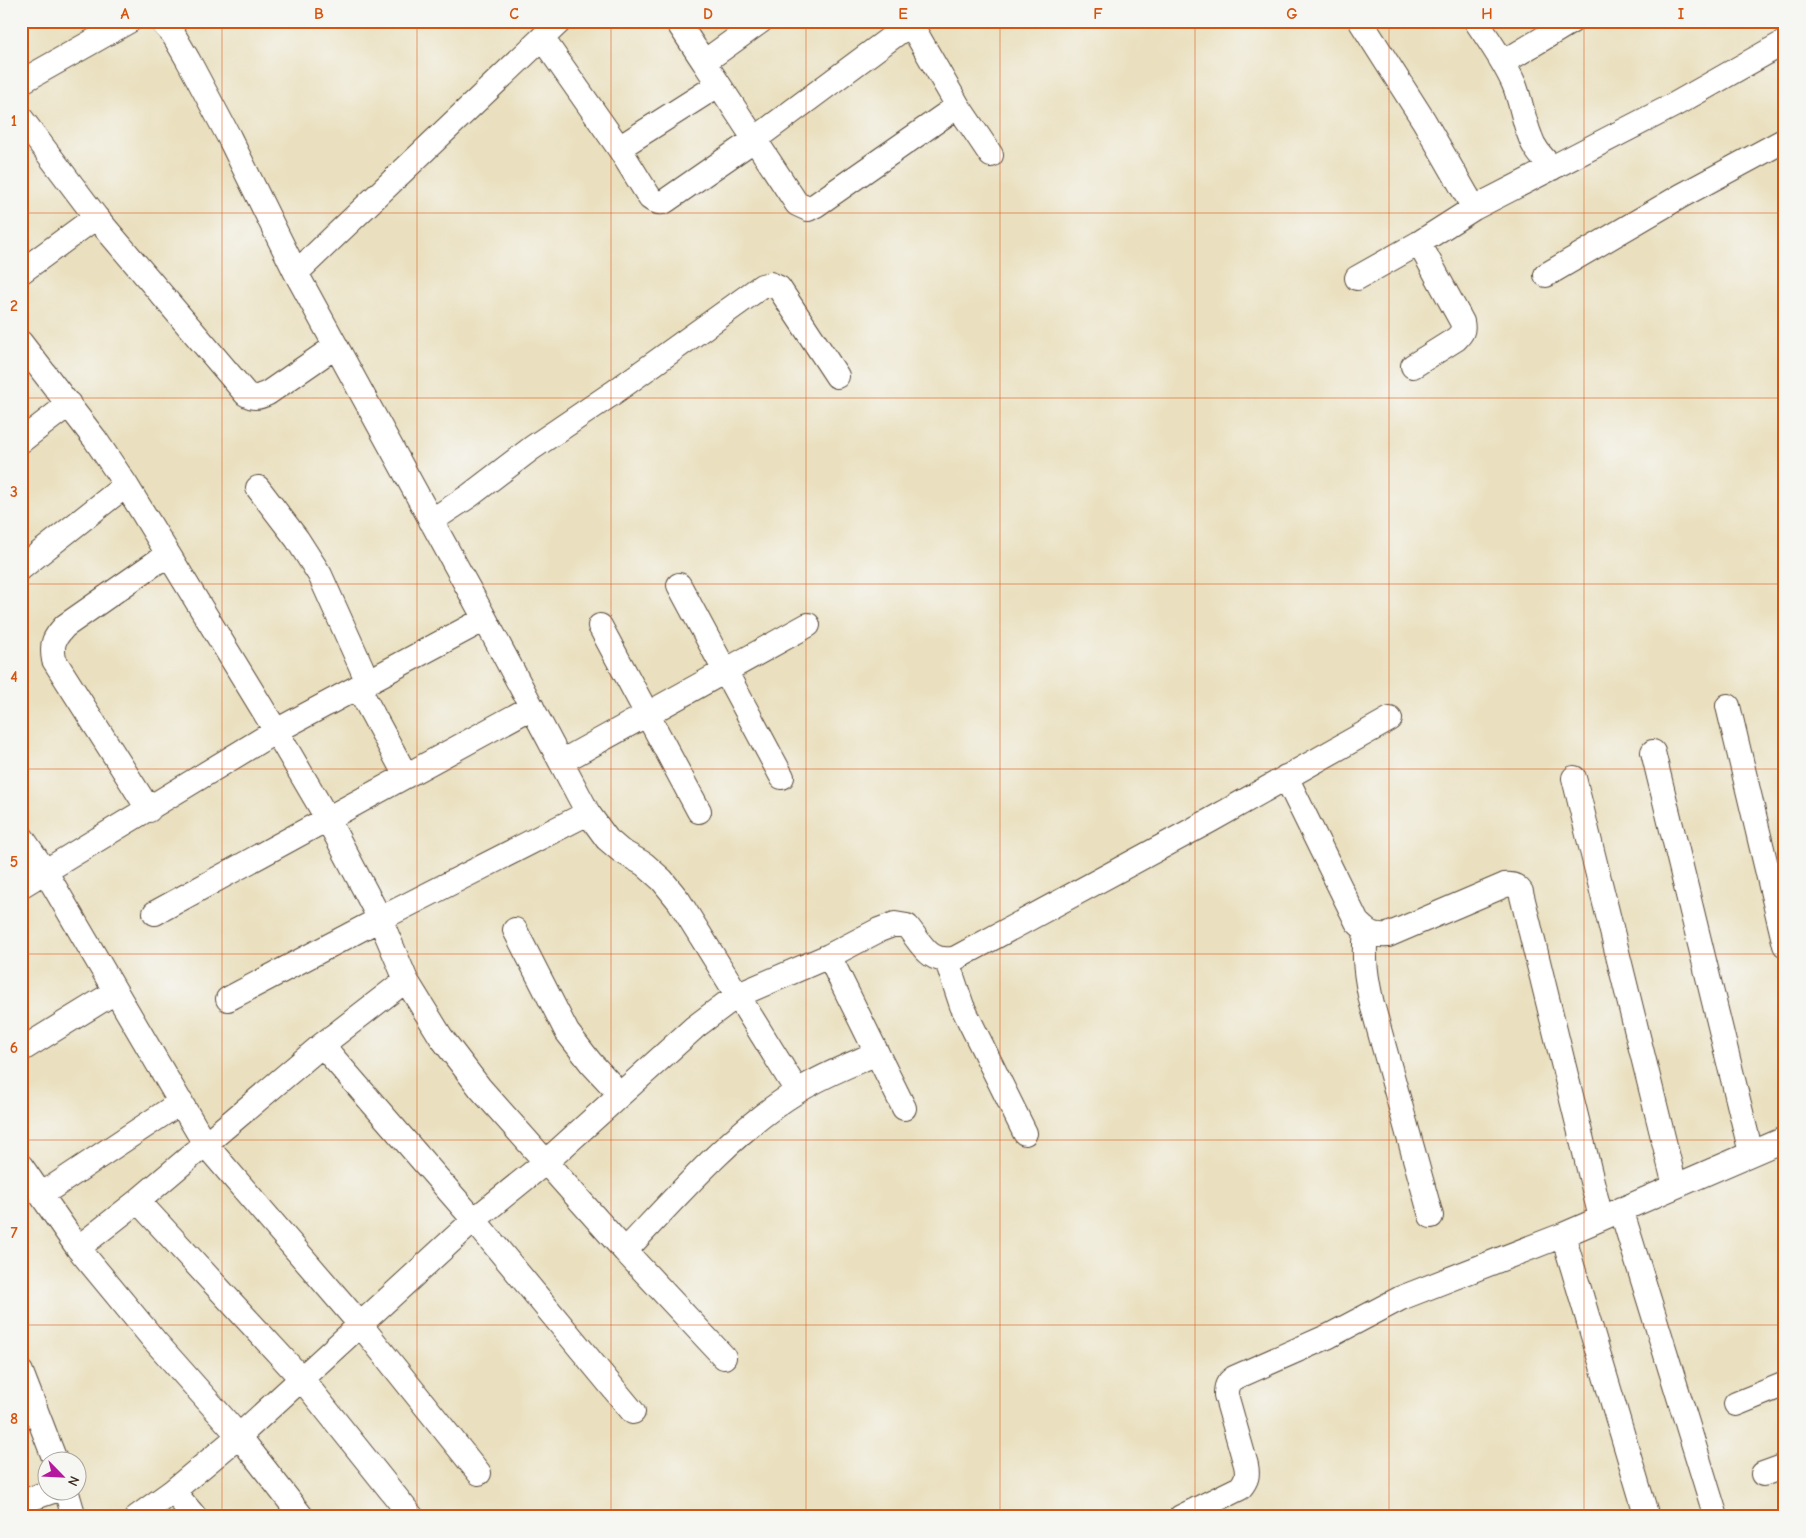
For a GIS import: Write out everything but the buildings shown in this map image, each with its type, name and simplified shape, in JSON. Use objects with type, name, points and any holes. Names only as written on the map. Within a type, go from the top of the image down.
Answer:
[{"type":"street","points":[[21,82],[129,21]]},
{"type":"street","points":[[161,21],[173,34],[188,60],[229,137],[296,273],[485,619],[588,813],[607,839],[622,851],[644,864],[662,880],[679,901],[736,996],[797,1091]]},
{"type":"street","points":[[296,273],[560,21]]},
{"type":"street","points":[[678,21],[797,204],[808,209],[816,206],[958,106]]},
{"type":"street","points":[[704,62],[761,21]]},
{"type":"street","points":[[1476,21],[1504,62],[1520,98],[1530,137],[1537,150],[1552,168]]},
{"type":"street","points":[[1504,62],[1572,21]]},
{"type":"street","points":[[542,38],[619,148],[650,198],[654,201],[664,202],[755,139],[910,22],[958,106],[991,155]]},
{"type":"street","points":[[1361,22],[1424,121],[1474,208]]},
{"type":"street","points":[[1357,278],[1474,208],[1674,105],[1785,42]]},
{"type":"street","points":[[619,148],[718,85]]},
{"type":"street","points":[[21,118],[96,217],[246,394],[252,397],[260,397],[268,393],[336,346]]},
{"type":"street","points":[[1546,274],[1682,196],[1785,140]]},
{"type":"street","points":[[21,272],[96,217]]},
{"type":"street","points":[[1413,366],[1456,339],[1461,334],[1463,328],[1462,322],[1419,242]]},
{"type":"street","points":[[431,521],[469,496],[532,448],[613,393],[762,286],[770,284],[779,288],[837,376]]},
{"type":"street","points":[[21,343],[95,439],[126,485],[276,731],[327,818],[380,919],[406,980],[441,1037],[480,1088],[625,1251],[724,1357]]},
{"type":"street","points":[[21,441],[69,404]]},
{"type":"street","points":[[21,568],[126,485]]},
{"type":"street","points":[[258,488],[297,539],[320,575],[363,684],[406,776]]},
{"type":"street","points":[[149,810],[54,660],[52,648],[56,636],[65,626],[168,554]]},
{"type":"street","points":[[679,585],[782,777]]},
{"type":"street","points":[[21,886],[149,810],[276,731],[485,619]]},
{"type":"street","points":[[561,762],[808,625]]},
{"type":"street","points":[[600,626],[699,811]]},
{"type":"street","points":[[1728,706],[1776,870],[1785,945]]},
{"type":"street","points":[[155,913],[532,707]]},
{"type":"street","points":[[136,1517],[173,1491],[239,1436],[359,1323],[474,1220],[546,1161],[695,1027],[736,996],[829,956],[879,930],[895,924],[907,926],[928,953],[936,958],[947,960],[956,958],[1211,820],[1390,718]]},
{"type":"street","points":[[1653,752],[1751,1153]]},
{"type":"street","points":[[1286,777],[1357,922],[1366,931],[1376,936],[1388,936],[1505,885],[1512,884],[1518,887],[1521,892],[1611,1214],[1716,1517]]},
{"type":"street","points":[[1574,778],[1675,1186]]},
{"type":"street","points":[[228,999],[588,813]]},
{"type":"street","points":[[21,836],[45,871],[205,1144],[359,1323],[479,1473]]},
{"type":"street","points":[[515,930],[567,1032],[590,1063],[620,1094]]},
{"type":"street","points":[[1366,931],[1364,952],[1365,975],[1431,1216]]},
{"type":"street","points":[[829,956],[904,1108]]},
{"type":"street","points":[[947,960],[962,1006],[1025,1133]]},
{"type":"street","points":[[78,1248],[138,1201],[322,1044],[406,980]]},
{"type":"street","points":[[21,1050],[115,992]]},
{"type":"street","points":[[322,1044],[474,1220],[634,1412]]},
{"type":"street","points":[[625,1251],[706,1166],[753,1124],[797,1091],[832,1073],[877,1054]]},
{"type":"street","points":[[41,1195],[181,1102]]},
{"type":"street","points":[[1181,1517],[1240,1488],[1246,1480],[1246,1465],[1226,1396],[1228,1382],[1234,1378],[1329,1336],[1401,1298],[1563,1235],[1785,1139]]},
{"type":"street","points":[[21,1166],[78,1248],[154,1340],[239,1436],[302,1517]]},
{"type":"street","points":[[138,1201],[301,1378],[412,1517]]},
{"type":"street","points":[[1563,1235],[1647,1517]]},
{"type":"street","points":[[21,1372],[51,1450]]},
{"type":"street","points":[[1736,1404],[1785,1384]]},
{"type":"street","points":[[173,1491],[195,1517]]},
{"type":"street","points":[[21,1502],[38,1496]]},
{"type":"street","points":[[69,1500],[74,1517]]}]
